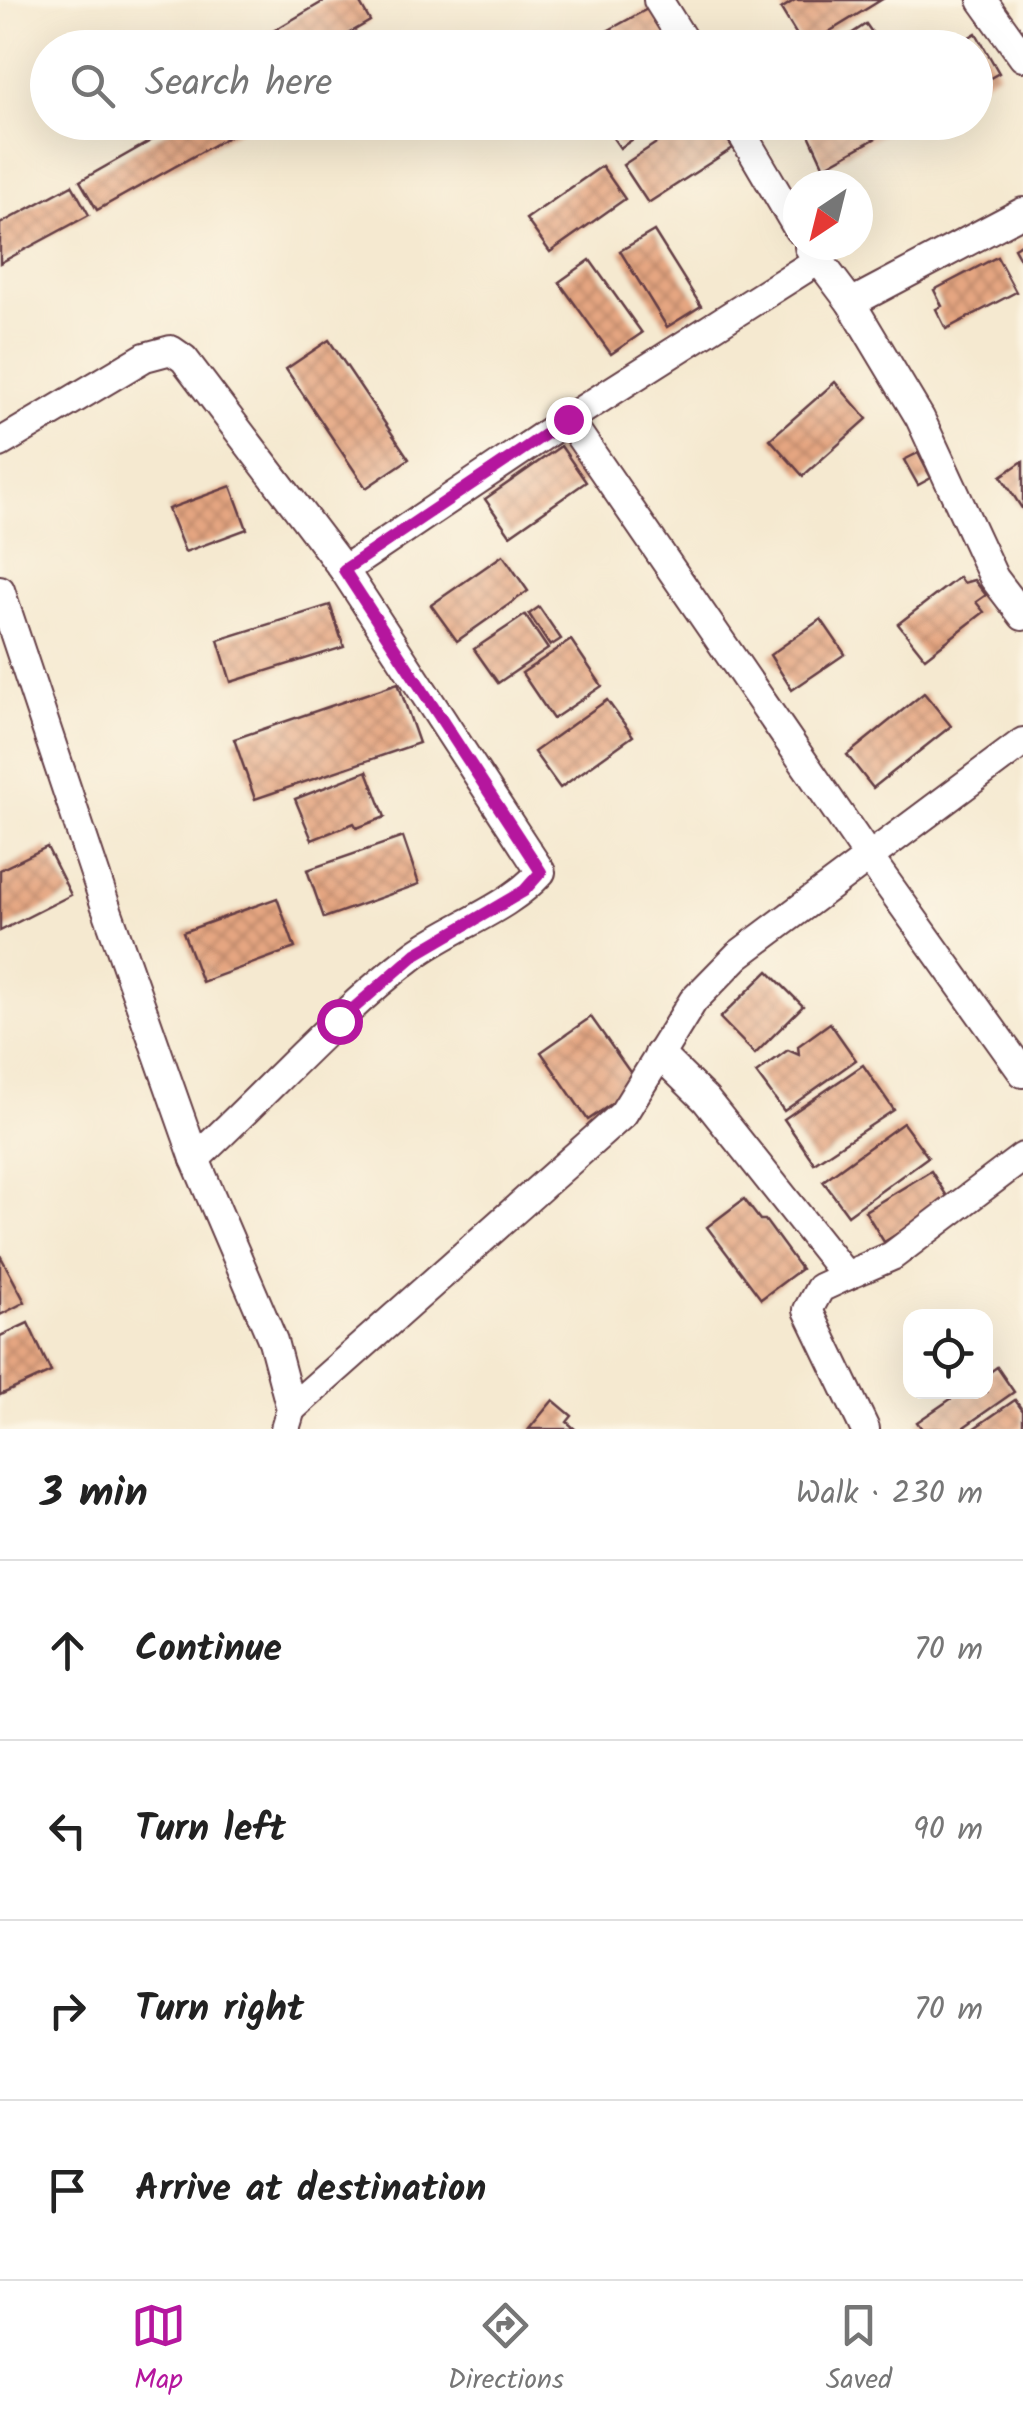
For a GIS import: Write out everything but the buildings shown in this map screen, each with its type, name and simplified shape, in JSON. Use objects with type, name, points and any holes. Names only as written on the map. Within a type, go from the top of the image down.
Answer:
[{"type":"street","points":[[658,0],[677,30]]},
{"type":"street","points":[[982,0],[1023,57]]},
{"type":"street","points":[[746,140],[783,204]]},
{"type":"street","points":[[850,303],[1023,212]]},
{"type":"street","points":[[344,570],[802,260]]},
{"type":"street","points":[[817,260],[850,303],[920,418],[994,578],[1023,616]]},
{"type":"street","points":[[0,443],[145,357],[171,350],[184,359],[344,570],[541,872],[524,891],[416,954],[195,1158]]},
{"type":"street","points":[[568,419],[870,859],[1023,1073]]},
{"type":"street","points":[[0,590],[195,1158],[272,1341],[288,1419]]},
{"type":"street","points":[[288,1419],[623,1114],[693,1000],[738,955],[1023,742]]},
{"type":"street","points":[[659,1054],[706,1100],[846,1276]]},
{"type":"street","points":[[864,1429],[808,1310],[820,1288],[892,1256],[1023,1157]]},
{"type":"route","points":[[339,1021],[416,954],[524,891],[541,872],[344,570],[568,419]]}]
